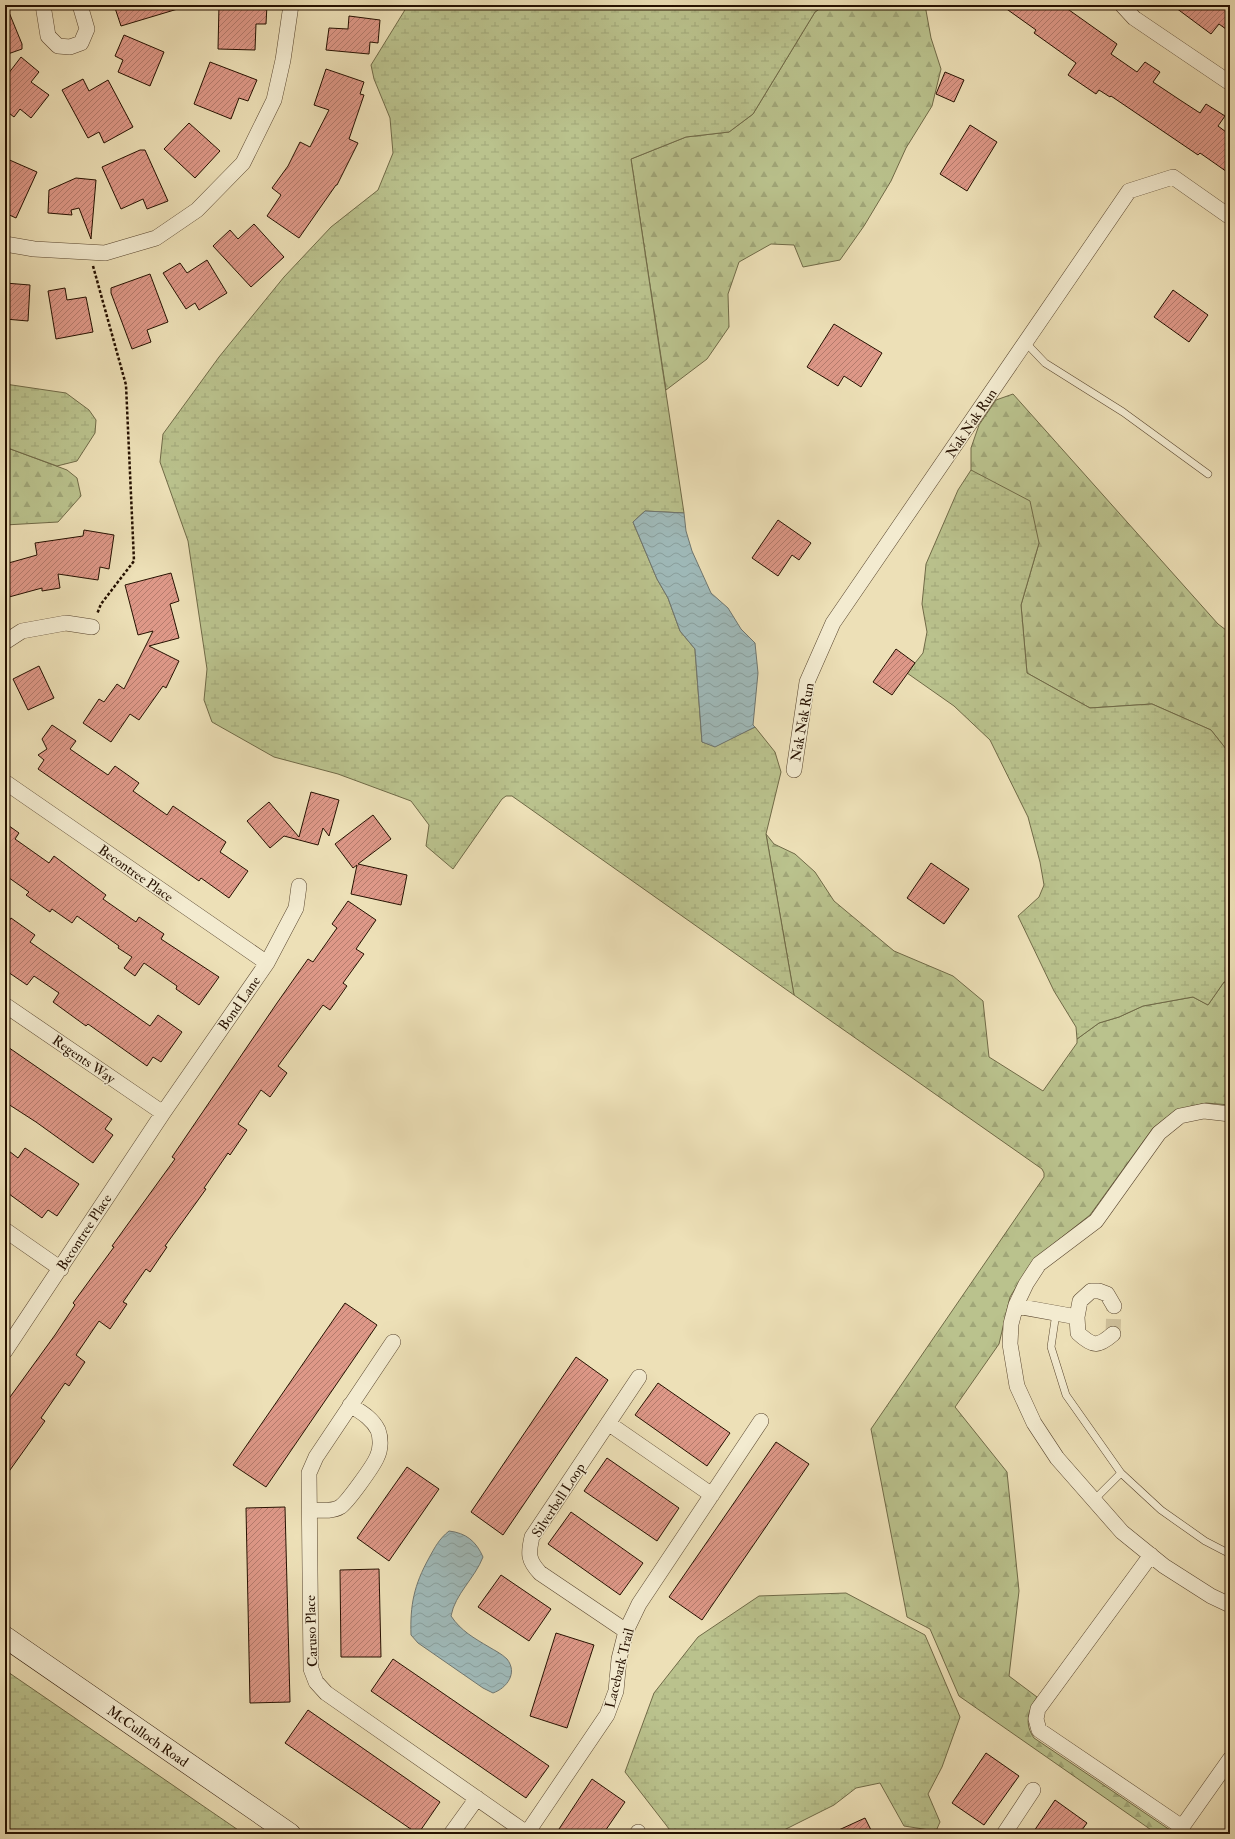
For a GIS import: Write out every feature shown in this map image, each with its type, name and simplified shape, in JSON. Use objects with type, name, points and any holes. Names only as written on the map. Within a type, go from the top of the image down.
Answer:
[{"type":"main road","name":"McCulloch Road","points":[[5,1637],[290,1834]]},
{"type":"street","points":[[42,5],[48,36],[58,46],[70,47],[80,43],[87,29],[80,5]]},
{"type":"street","points":[[5,244],[34,249],[105,253],[156,238],[197,210],[242,163],[274,100],[283,60],[291,5]]},
{"type":"street","points":[[1122,5],[1134,18],[1230,84]]},
{"type":"street","name":"Nak Nak Run","points":[[794,770],[807,682],[833,623],[1129,191],[1173,177],[1230,217]]},
{"type":"street","points":[[5,642],[22,631],[66,623],[92,626]]},
{"type":"street","name":"Becontree Place","points":[[5,782],[267,963]]},
{"type":"street","name":"Bond Lane","points":[[162,1113],[267,963],[296,908],[299,886]]},
{"type":"street","name":"Regents Way","points":[[5,1005],[162,1113]]},
{"type":"street","points":[[1230,1114],[1204,1111],[1180,1116],[1159,1133],[1096,1221],[1039,1264],[1026,1284],[1016,1306],[1011,1324],[1010,1344],[1017,1386],[1034,1423],[1053,1452],[1122,1532],[1164,1566],[1211,1596],[1230,1605]]},
{"type":"street","name":"Becontree Place","points":[[5,1351],[162,1113]]},
{"type":"street","points":[[5,1230],[61,1268]]},
{"type":"street","points":[[1113,1334],[1102,1343],[1095,1344],[1088,1342],[1078,1333],[1077,1316],[1080,1301],[1091,1291],[1099,1290],[1107,1294],[1114,1306]]},
{"type":"street","points":[[1016,1306],[1077,1316]]},
{"type":"street","name":"Caruso Place","points":[[393,1342],[316,1456],[310,1473],[311,1669],[316,1682],[326,1693],[528,1833]]},
{"type":"street","name":"Silverbell Loop","points":[[626,1631],[540,1573],[531,1564],[529,1550],[532,1537],[639,1377]]},
{"type":"street","points":[[310,1510],[330,1510],[341,1507],[377,1458],[380,1444],[378,1431],[370,1419],[350,1405]]},
{"type":"street","name":"Lacebark Trail","points":[[528,1833],[607,1715],[616,1691],[619,1659],[626,1631],[639,1604],[761,1421]]},
{"type":"street","points":[[608,1423],[712,1495]]},
{"type":"street","points":[[1151,1555],[1038,1709],[1036,1719],[1039,1730],[1187,1831],[1230,1759]]},
{"type":"street","points":[[1004,1834],[1034,1790]]},
{"type":"street","points":[[451,1834],[477,1798]]},
{"type":"lane","points":[[1026,342],[1045,363],[1123,412],[1208,474]]},
{"type":"lane","points":[[1056,1313],[1052,1347],[1066,1395],[1121,1474],[1161,1510],[1205,1541],[1230,1554]]},
{"type":"lane","points":[[1094,1500],[1121,1474]]},
{"type":"path","points":[[89,252],[126,385],[134,561],[101,604],[92,626]]},
{"type":"green space","points":[[408,5],[825,5],[815,12],[753,114],[729,132],[686,137],[631,159],[684,513],[645,511],[633,522],[657,579],[668,598],[680,631],[695,649],[702,742],[715,746],[755,727],[775,752],[781,772],[766,834],[794,995],[512,796],[506,796],[502,799],[453,869],[426,846],[429,825],[411,801],[338,774],[274,757],[212,722],[204,700],[207,669],[188,541],[160,462],[163,434],[219,357],[284,277],[331,227],[378,190],[393,153],[390,118],[374,79],[371,65]]},
{"type":"green space","points":[[825,5],[925,5],[931,38],[941,69],[932,106],[906,148],[891,181],[864,226],[840,260],[803,267],[794,245],[771,244],[739,262],[728,294],[729,327],[707,359],[666,390],[631,159],[686,137],[729,132],[753,114],[815,12]]},
{"type":"green space","points":[[5,384],[66,393],[89,410],[96,420],[95,433],[77,461],[57,466],[5,447]]},
{"type":"green space","points":[[1013,394],[1218,624],[1230,633],[1230,754],[1211,730],[1152,704],[1090,708],[1027,673],[1021,605],[1039,543],[971,470],[971,448],[979,425],[996,400]]},
{"type":"green space","points":[[5,447],[67,470],[77,478],[81,496],[58,522],[5,525]]},
{"type":"green space","points":[[971,470],[1030,501],[1039,543],[1021,605],[1027,673],[1090,708],[1152,704],[1211,730],[1230,754],[1230,982],[1224,982],[1208,1005],[1193,997],[1143,1006],[1119,1017],[1099,1023],[1077,1039],[1076,1027],[1054,991],[1018,916],[1039,897],[1044,885],[1040,862],[1028,817],[990,740],[954,706],[907,673],[923,653],[927,632],[922,604],[926,564],[958,490]]},
{"type":"green space","points":[[766,834],[774,844],[795,854],[815,872],[834,901],[894,951],[953,976],[983,1001],[989,1057],[1043,1091],[1077,1043],[1077,1039],[1099,1023],[1119,1017],[1143,1006],[1193,997],[1208,1005],[1224,982],[1230,982],[1230,1105],[1206,1103],[1176,1110],[1153,1128],[1090,1215],[1033,1260],[1010,1297],[999,1344],[955,1407],[1007,1472],[1019,1591],[1009,1676],[1037,1697],[1031,1707],[1028,1718],[1031,1733],[1034,1738],[1176,1834],[1157,1834],[959,1696],[930,1629],[907,1617],[871,1429],[1044,1177],[1044,1173],[1042,1169],[794,995]]},
{"type":"green space","points":[[846,1593],[925,1635],[960,1717],[942,1767],[928,1794],[940,1822],[936,1831],[904,1826],[880,1783],[856,1788],[834,1805],[776,1834],[673,1834],[625,1772],[654,1693],[698,1637],[759,1596]]},
{"type":"green space","points":[[5,1670],[244,1834],[5,1834]]},
{"type":"water","points":[[645,511],[684,513],[686,531],[692,551],[711,593],[728,608],[741,629],[755,643],[758,673],[753,725],[755,727],[715,747],[702,742],[695,649],[680,631],[668,598],[657,579],[633,522]]},
{"type":"water","points":[[449,1531],[465,1536],[474,1542],[483,1557],[457,1600],[451,1616],[463,1630],[503,1655],[510,1664],[511,1675],[509,1679],[503,1688],[493,1693],[483,1688],[418,1643],[411,1635],[411,1614],[416,1586],[435,1547],[442,1537]]},
{"type":"building","points":[[5,5],[22,44],[22,49],[5,55]]},
{"type":"building","points":[[114,5],[180,5],[181,8],[121,26]]},
{"type":"building","points":[[219,5],[267,5],[266,24],[256,24],[255,50],[218,49]]},
{"type":"building","points":[[1001,5],[1062,5],[1117,44],[1111,54],[1137,72],[1145,62],[1160,72],[1153,82],[1200,113],[1206,104],[1225,116],[1218,126],[1230,135],[1230,174],[1200,153],[1198,155],[1111,96],[1110,97],[1099,90],[1096,94],[1068,75],[1076,63],[1034,33],[1036,30]]},
{"type":"building","points":[[1172,5],[1230,5],[1230,32],[1219,24],[1211,34]]},
{"type":"building","points":[[349,16],[380,20],[378,43],[370,42],[369,54],[326,50],[329,28],[348,29]]},
{"type":"building","points":[[124,35],[164,52],[150,86],[118,72],[123,60],[115,56]]},
{"type":"building","points":[[21,57],[39,72],[31,82],[49,95],[31,118],[20,109],[14,117],[5,110],[5,78]]},
{"type":"building","points":[[210,62],[257,80],[248,101],[239,98],[231,119],[194,104]]},
{"type":"building","points":[[326,69],[364,82],[360,94],[364,95],[349,139],[358,143],[337,185],[299,238],[267,216],[281,195],[272,188],[288,166],[300,142],[310,147],[329,110],[314,105]]},
{"type":"building","points":[[945,72],[964,80],[954,102],[936,94]]},
{"type":"building","points":[[83,79],[89,91],[108,80],[133,127],[104,143],[99,132],[88,138],[62,90]]},
{"type":"building","points":[[189,123],[220,151],[195,178],[164,149]]},
{"type":"building","points":[[970,125],[997,142],[967,191],[940,174]]},
{"type":"building","points":[[140,150],[145,150],[168,201],[147,209],[143,199],[121,209],[102,167]]},
{"type":"building","points":[[5,158],[37,172],[16,218],[5,213]]},
{"type":"building","points":[[76,178],[96,180],[91,239],[79,208],[71,210],[72,215],[48,213],[49,190]]},
{"type":"building","points":[[254,224],[284,257],[251,287],[213,246],[230,230],[238,239]]},
{"type":"building","points":[[207,260],[227,293],[199,310],[195,303],[186,309],[163,273],[180,263],[187,273]]},
{"type":"building","points":[[150,274],[168,322],[147,330],[151,342],[132,349],[111,293],[111,288]]},
{"type":"building","points":[[5,283],[30,285],[28,321],[5,319]]},
{"type":"building","points":[[65,288],[67,300],[86,297],[93,332],[56,339],[48,291]]},
{"type":"building","points":[[1173,290],[1208,315],[1189,342],[1154,317]]},
{"type":"building","points":[[834,324],[882,353],[861,387],[844,376],[838,386],[807,367]]},
{"type":"building","points":[[778,520],[811,543],[799,560],[792,555],[778,576],[752,558]]},
{"type":"building","points":[[84,530],[114,535],[109,569],[100,567],[98,580],[58,574],[60,588],[42,591],[42,588],[9,597],[5,585],[5,564],[37,555],[35,543],[83,536]]},
{"type":"building","points":[[171,573],[179,601],[170,604],[179,638],[149,646],[179,661],[166,688],[163,686],[139,720],[130,714],[111,742],[83,723],[99,699],[104,702],[117,684],[124,689],[153,631],[138,635],[125,585]]},
{"type":"building","points":[[896,649],[915,663],[892,695],[873,682]]},
{"type":"building","points":[[39,666],[54,698],[28,710],[13,679]]},
{"type":"building","points":[[52,725],[76,741],[70,749],[108,775],[115,766],[139,783],[133,791],[167,815],[173,806],[226,842],[220,852],[248,871],[229,898],[201,878],[199,881],[38,769],[44,760],[38,755],[47,749],[42,739]]},
{"type":"building","points":[[311,792],[339,800],[329,836],[323,828],[318,845],[284,836],[270,848],[247,821],[269,802],[299,837]]},
{"type":"building","points":[[373,815],[391,839],[358,864],[407,875],[401,905],[351,894],[357,865],[353,868],[335,844]]},
{"type":"building","points":[[5,823],[19,833],[15,839],[49,863],[54,856],[106,895],[103,899],[136,922],[139,917],[164,934],[161,939],[219,977],[199,1005],[176,989],[177,986],[144,963],[135,976],[124,968],[132,957],[118,948],[119,946],[77,916],[72,923],[52,909],[50,912],[26,895],[29,892],[5,875]]},
{"type":"building","points":[[931,863],[969,889],[944,924],[907,898]]},
{"type":"building","points":[[348,901],[376,920],[356,949],[364,954],[343,983],[347,986],[330,1010],[323,1005],[278,1066],[287,1073],[270,1097],[261,1090],[238,1124],[247,1130],[230,1155],[228,1153],[204,1188],[206,1189],[165,1246],[167,1247],[150,1272],[146,1269],[123,1302],[127,1304],[110,1329],[99,1321],[76,1355],[85,1362],[69,1386],[65,1383],[41,1418],[45,1421],[5,1477],[5,1404],[55,1335],[75,1305],[73,1303],[114,1247],[112,1246],[175,1159],[172,1157],[277,1003],[308,959],[313,962],[337,928],[332,924]]},
{"type":"building","points":[[11,918],[35,935],[30,942],[150,1026],[158,1015],[182,1032],[161,1062],[153,1057],[147,1066],[88,1024],[86,1026],[53,1002],[59,993],[34,976],[27,985],[5,970],[5,927]]},
{"type":"building","points":[[5,1045],[112,1119],[105,1129],[113,1135],[93,1163],[36,1122],[5,1102]]},
{"type":"building","points":[[5,1148],[18,1158],[25,1148],[79,1184],[57,1216],[48,1210],[42,1218],[5,1191]]},
{"type":"building","points":[[345,1303],[377,1325],[266,1487],[233,1465]]},
{"type":"building","points":[[576,1357],[608,1380],[503,1535],[471,1512]]},
{"type":"building","points":[[658,1383],[730,1433],[707,1466],[635,1415]]},
{"type":"building","points":[[776,1442],[809,1464],[702,1620],[669,1597]]},
{"type":"building","points":[[607,1458],[679,1508],[657,1541],[584,1491]]},
{"type":"building","points":[[407,1467],[439,1489],[389,1561],[357,1538]]},
{"type":"building","points":[[285,1507],[290,1702],[250,1703],[246,1508]]},
{"type":"building","points":[[571,1512],[643,1563],[620,1595],[548,1544]]},
{"type":"building","points":[[379,1569],[381,1657],[341,1657],[340,1570]]},
{"type":"building","points":[[501,1575],[551,1609],[529,1641],[478,1607]]},
{"type":"building","points":[[556,1633],[594,1645],[567,1728],[530,1716]]},
{"type":"building","points":[[393,1659],[549,1766],[526,1798],[371,1691]]},
{"type":"building","points":[[308,1710],[440,1802],[418,1834],[285,1743]]},
{"type":"building","points":[[986,1753],[1019,1776],[984,1825],[952,1803]]},
{"type":"building","points":[[592,1779],[625,1802],[603,1834],[566,1834],[559,1829]]},
{"type":"building","points":[[1055,1800],[1087,1823],[1079,1834],[1032,1834]]},
{"type":"building","points":[[865,1818],[873,1834],[830,1834]]},
{"type":"tunnel","points":[[1113,1334],[1114,1306]]}]
